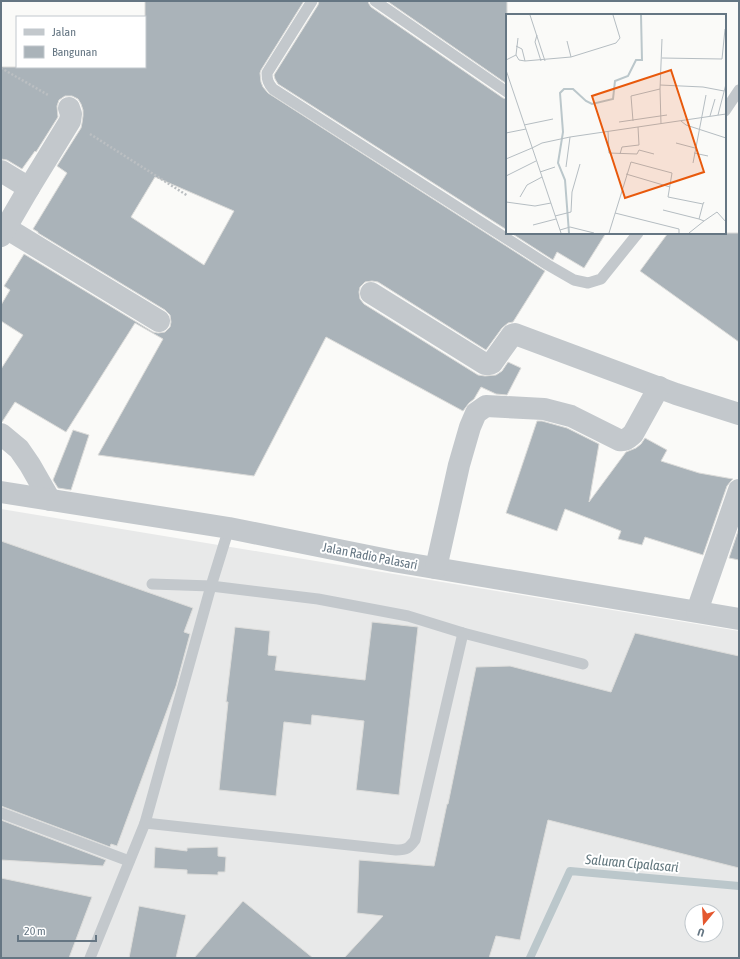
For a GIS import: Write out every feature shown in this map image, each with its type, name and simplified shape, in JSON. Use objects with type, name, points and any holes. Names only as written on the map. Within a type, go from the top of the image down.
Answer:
[{"type":"street","points":[[67,120],[3,232],[159,321]]},
{"type":"street","points":[[1,171],[29,188]]},
{"type":"street","points":[[371,293],[488,365],[492,363],[512,335],[515,334],[676,394],[739,414]]},
{"type":"street","points":[[436,568],[459,465],[470,427],[476,413],[486,406],[544,409],[571,416],[619,440],[624,441],[633,434],[659,387]]},
{"type":"street","points":[[1,434],[19,449],[50,500]]},
{"type":"street","points":[[697,611],[739,490]]},
{"type":"street","name":"Jalan Radio Palasari","points":[[1,492],[229,528],[393,561],[739,619]]},
{"type":"lane","points":[[312,1],[268,73],[267,79],[273,88],[548,265],[574,280],[588,283],[601,279],[637,234]]},
{"type":"lane","points":[[375,1],[506,91]]},
{"type":"lane","points":[[726,110],[739,90]]},
{"type":"lane","points":[[90,958],[145,823],[211,586],[229,528]]},
{"type":"lane","points":[[152,584],[211,586],[318,599],[408,616],[463,633],[583,664]]},
{"type":"lane","points":[[145,823],[396,850],[404,850],[410,847],[415,840],[463,633]]},
{"type":"lane","points":[[1,813],[129,861]]},
{"type":"path","points":[[1,68],[67,120],[188,196]]},
{"type":"shaded area","points":[[1,509],[739,631],[739,958],[1,958]]},
{"type":"building","points":[[145,1],[304,1],[261,70],[261,82],[268,93],[545,271],[513,322],[508,323],[502,328],[486,350],[378,282],[365,282],[360,287],[360,299],[364,304],[478,375],[496,375],[502,371],[508,362],[521,368],[507,395],[496,394],[481,387],[474,399],[463,411],[326,337],[254,476],[98,455],[163,339],[135,323],[66,432],[15,402],[1,422],[1,369],[23,335],[1,321],[1,305],[10,290],[4,286],[24,254],[153,332],[165,332],[170,327],[171,322],[170,315],[165,310],[33,229],[67,173],[57,166],[81,128],[83,110],[78,99],[72,96],[65,96],[59,100],[57,106],[58,117],[36,152],[35,151],[22,169],[7,160],[1,159],[1,67],[146,68]],"holes":[[[155,177],[234,211],[204,265],[131,217]]]},
{"type":"building","points":[[319,1],[368,1],[371,7],[506,99],[506,229],[278,84],[274,75],[318,5]]},
{"type":"building","points":[[387,1],[507,1],[506,83]]},
{"type":"building","points":[[739,233],[739,342],[640,271],[667,234]]},
{"type":"building","points":[[513,234],[605,234],[584,268],[557,252],[553,260]]},
{"type":"building","points":[[537,421],[567,428],[599,444],[589,502],[626,452],[636,448],[645,438],[667,450],[661,461],[699,473],[733,479],[727,486],[703,555],[645,537],[642,545],[618,539],[621,531],[565,509],[557,531],[506,513]]},
{"type":"building","points":[[73,430],[89,435],[71,490],[58,488],[53,480]]},
{"type":"building","points":[[739,528],[739,560],[729,558]]},
{"type":"building","points":[[1,541],[193,608],[184,632],[190,634],[176,686],[117,846],[111,844],[110,847],[1,806]]},
{"type":"building","points":[[372,622],[418,627],[399,795],[356,790],[364,721],[312,715],[311,725],[284,722],[276,796],[219,790],[228,702],[226,702],[235,627],[270,631],[268,655],[277,656],[275,670],[365,680]]},
{"type":"building","points":[[635,633],[739,656],[739,868],[548,820],[520,940],[496,936],[489,958],[344,958],[383,916],[357,913],[359,860],[434,866],[476,667],[510,666],[611,692]]},
{"type":"building","points":[[1,820],[106,860],[103,866],[1,860]]},
{"type":"building","points":[[155,847],[187,851],[187,848],[218,847],[218,856],[226,857],[225,872],[218,872],[218,875],[187,874],[187,870],[154,868]]},
{"type":"building","points":[[1,878],[92,897],[69,958],[1,958]]},
{"type":"building","points":[[243,901],[313,958],[194,958]]},
{"type":"building","points":[[139,906],[186,915],[176,958],[129,958]]},
{"type":"waterway","name":"Saluran Cipalasari","points":[[530,958],[570,871],[739,886]]}]
